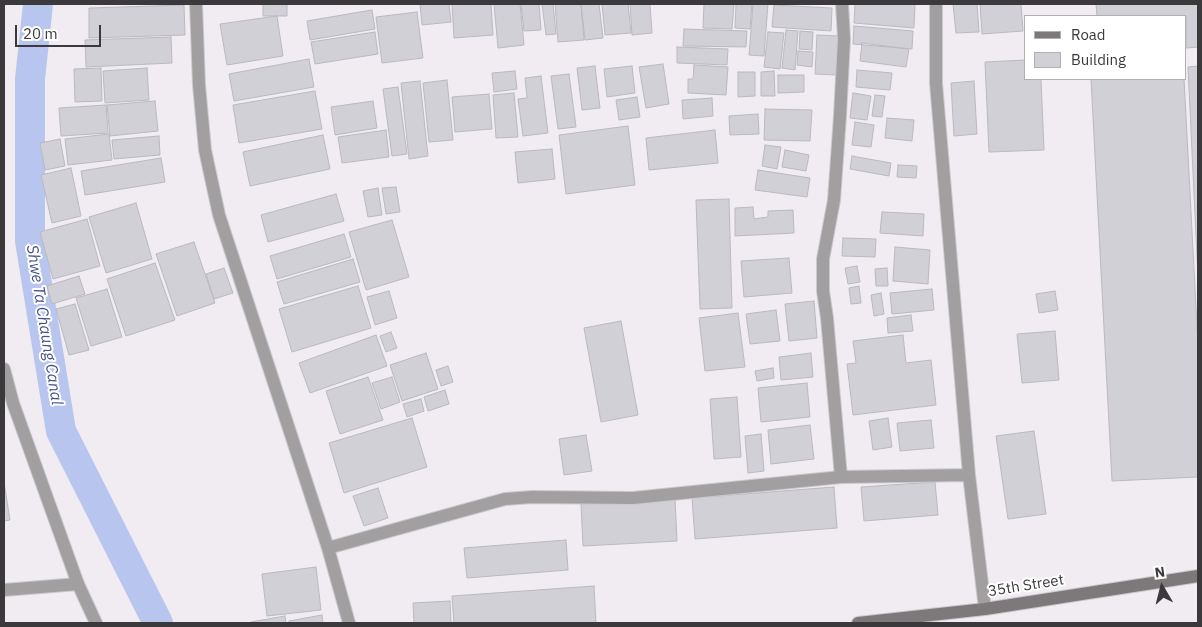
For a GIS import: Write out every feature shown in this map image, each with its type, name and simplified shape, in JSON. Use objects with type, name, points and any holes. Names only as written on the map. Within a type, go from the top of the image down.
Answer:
[{"type":"main road","name":"35th Street","points":[[858,623],[893,621],[985,609],[1198,576]]},
{"type":"street","points":[[196,4],[199,85],[205,150],[219,215],[328,548],[349,623]]},
{"type":"street","points":[[841,477],[823,291],[823,258],[834,200],[844,40],[842,4]]},
{"type":"street","points":[[936,4],[936,82],[969,475],[985,609]]},
{"type":"street","points":[[4,369],[13,403],[78,584],[96,623]]},
{"type":"street","points":[[328,548],[505,499],[532,497],[633,498],[841,477],[969,475]]},
{"type":"street","points":[[4,590],[78,584]]},
{"type":"building","points":[[263,4],[287,4],[287,16],[263,16]]},
{"type":"building","points":[[420,4],[449,4],[451,22],[422,25]]},
{"type":"building","points":[[452,4],[491,4],[493,35],[454,38]]},
{"type":"building","points":[[494,4],[520,4],[524,45],[498,48]]},
{"type":"building","points":[[521,4],[539,4],[541,30],[524,31]]},
{"type":"building","points":[[542,4],[553,4],[556,34],[546,35]]},
{"type":"building","points":[[555,4],[581,4],[584,40],[558,42]]},
{"type":"building","points":[[581,4],[599,4],[603,38],[585,40]]},
{"type":"building","points":[[602,4],[628,4],[631,33],[605,35]]},
{"type":"building","points":[[630,4],[650,4],[652,33],[632,35]]},
{"type":"building","points":[[704,4],[734,4],[732,29],[703,28]]},
{"type":"building","points":[[736,4],[752,4],[750,29],[735,28]]},
{"type":"building","points":[[753,4],[768,4],[764,56],[749,55]]},
{"type":"building","points":[[855,4],[915,4],[914,28],[854,23]]},
{"type":"building","points":[[953,4],[977,4],[979,32],[956,33]]},
{"type":"building","points":[[980,4],[1021,4],[1023,31],[982,34]]},
{"type":"building","points":[[1096,4],[1198,4],[1198,47],[1187,48],[1187,15],[1097,15]]},
{"type":"building","points":[[184,5],[185,35],[89,38],[89,8]]},
{"type":"building","points":[[774,5],[832,8],[831,31],[772,27]]},
{"type":"building","points":[[372,10],[375,29],[310,40],[307,21]]},
{"type":"building","points":[[417,12],[423,58],[382,63],[376,17]]},
{"type":"building","points":[[277,16],[283,56],[227,65],[220,24]]},
{"type":"building","points":[[854,26],[913,31],[912,49],[853,44]]},
{"type":"building","points":[[684,29],[747,31],[746,47],[683,46]]},
{"type":"building","points":[[786,30],[798,31],[795,70],[782,68]]},
{"type":"building","points":[[800,31],[813,32],[812,50],[799,49]]},
{"type":"building","points":[[375,32],[378,54],[315,64],[311,42]]},
{"type":"building","points":[[768,32],[784,33],[780,69],[764,67]]},
{"type":"building","points":[[817,35],[839,36],[837,75],[815,74]]},
{"type":"building","points":[[171,37],[172,63],[86,67],[85,40]]},
{"type":"building","points":[[862,43],[909,49],[906,67],[860,61]]},
{"type":"building","points":[[677,47],[728,49],[727,65],[677,63]]},
{"type":"building","points":[[798,51],[813,52],[812,67],[797,65]]},
{"type":"building","points":[[309,59],[314,87],[234,101],[229,74]]},
{"type":"building","points":[[1024,60],[1024,80],[1041,80],[1044,150],[989,152],[985,62]]},
{"type":"building","points":[[663,64],[669,104],[646,108],[639,67]]},
{"type":"building","points":[[694,65],[728,67],[726,95],[688,93],[688,79],[693,79]]},
{"type":"building","points":[[595,66],[600,108],[582,110],[577,68]]},
{"type":"building","points":[[632,66],[635,93],[607,97],[604,69]]},
{"type":"building","points":[[1198,66],[1198,278],[1188,67]]},
{"type":"building","points":[[101,68],[102,101],[75,102],[74,69]]},
{"type":"building","points":[[147,68],[149,100],[105,103],[103,71]]},
{"type":"building","points":[[857,70],[892,73],[890,90],[856,87]]},
{"type":"building","points":[[515,71],[517,89],[494,92],[492,73]]},
{"type":"building","points":[[774,71],[775,96],[761,96],[761,72]]},
{"type":"building","points":[[738,72],[755,72],[755,96],[738,97]]},
{"type":"building","points":[[569,74],[576,127],[558,129],[551,76]]},
{"type":"building","points":[[778,75],[804,75],[804,92],[778,93]]},
{"type":"building","points":[[541,76],[548,133],[523,136],[518,99],[527,98],[525,78]]},
{"type":"building","points":[[447,80],[453,140],[429,142],[423,83]]},
{"type":"building","points":[[1091,80],[1184,80],[1198,345],[1198,477],[1112,481]]},
{"type":"building","points":[[420,81],[428,156],[409,159],[401,83]]},
{"type":"building","points":[[974,81],[977,134],[954,136],[951,83]]},
{"type":"building","points":[[398,87],[407,154],[392,156],[383,89]]},
{"type":"building","points":[[315,91],[322,129],[239,143],[233,105]]},
{"type":"building","points":[[514,93],[518,137],[496,138],[493,95]]},
{"type":"building","points":[[853,93],[871,96],[867,120],[850,118]]},
{"type":"building","points":[[489,94],[492,129],[455,132],[452,97]]},
{"type":"building","points":[[875,95],[885,96],[882,117],[872,116]]},
{"type":"building","points":[[637,97],[640,117],[619,120],[616,100]]},
{"type":"building","points":[[712,98],[713,116],[683,119],[682,100]]},
{"type":"building","points":[[155,101],[158,131],[110,136],[107,105]]},
{"type":"building","points":[[373,101],[377,128],[335,135],[331,107]]},
{"type":"building","points":[[106,105],[108,133],[61,136],[59,108]]},
{"type":"building","points":[[765,109],[812,110],[810,141],[764,140]]},
{"type":"building","points":[[758,114],[759,134],[730,135],[729,116]]},
{"type":"building","points":[[887,118],[914,120],[912,141],[885,138]]},
{"type":"building","points":[[855,122],[874,125],[871,147],[852,145]]},
{"type":"building","points":[[628,126],[635,185],[566,194],[559,135]]},
{"type":"building","points":[[386,130],[389,157],[342,163],[338,137]]},
{"type":"building","points":[[715,130],[718,163],[649,170],[646,138]]},
{"type":"building","points":[[109,134],[112,160],[68,165],[65,139]]},
{"type":"building","points":[[323,135],[330,169],[250,186],[243,152]]},
{"type":"building","points":[[159,136],[160,155],[114,159],[112,140]]},
{"type":"building","points":[[60,139],[65,166],[45,170],[40,143]]},
{"type":"building","points":[[765,145],[781,147],[777,169],[762,166]]},
{"type":"building","points":[[552,149],[555,179],[518,183],[515,152]]},
{"type":"building","points":[[785,150],[809,155],[806,171],[782,167]]},
{"type":"building","points":[[852,156],[891,163],[889,176],[850,169]]},
{"type":"building","points":[[161,158],[165,182],[85,195],[81,171]]},
{"type":"building","points":[[898,165],[917,166],[916,178],[897,177]]},
{"type":"building","points":[[71,168],[81,216],[52,223],[41,175]]},
{"type":"building","points":[[758,170],[810,178],[807,197],[755,190]]},
{"type":"building","points":[[396,187],[400,212],[386,214],[382,188]]},
{"type":"building","points":[[378,188],[382,215],[368,217],[363,191]]},
{"type":"building","points":[[336,194],[344,221],[268,242],[261,215]]},
{"type":"building","points":[[729,199],[732,308],[700,309],[696,200]]},
{"type":"building","points":[[136,203],[152,259],[106,273],[89,217]]},
{"type":"building","points":[[753,207],[754,219],[768,217],[768,211],[793,210],[794,233],[735,236],[735,208]]},
{"type":"building","points":[[882,212],[924,214],[923,236],[880,233]]},
{"type":"building","points":[[87,219],[100,266],[53,279],[40,232]]},
{"type":"building","points":[[392,220],[409,277],[366,290],[349,232]]},
{"type":"building","points":[[344,234],[351,257],[277,279],[270,256]]},
{"type":"building","points":[[843,238],[876,239],[875,257],[842,256]]},
{"type":"building","points":[[194,242],[215,303],[177,316],[156,254]]},
{"type":"building","points":[[895,247],[930,250],[928,284],[893,281]]},
{"type":"building","points":[[789,258],[792,293],[744,297],[741,261]]},
{"type":"building","points":[[353,259],[360,282],[284,304],[277,282]]},
{"type":"building","points":[[155,263],[175,320],[126,336],[107,279]]},
{"type":"building","points":[[857,266],[860,282],[848,284],[845,268]]},
{"type":"building","points":[[224,268],[233,293],[214,299],[206,274]]},
{"type":"building","points":[[887,268],[888,286],[876,286],[875,269]]},
{"type":"building","points":[[79,276],[85,294],[52,304],[47,286]]},
{"type":"building","points":[[358,286],[371,328],[292,352],[279,309]]},
{"type":"building","points":[[859,286],[861,303],[851,304],[849,288]]},
{"type":"building","points":[[107,289],[122,337],[91,346],[76,298]]},
{"type":"building","points":[[932,289],[934,310],[892,314],[890,293]]},
{"type":"building","points":[[389,291],[397,318],[375,325],[367,297]]},
{"type":"building","points":[[1055,291],[1058,310],[1039,313],[1036,294]]},
{"type":"building","points":[[881,293],[884,314],[874,316],[871,295]]},
{"type":"building","points":[[814,301],[817,338],[789,341],[785,304]]},
{"type":"building","points":[[75,304],[89,350],[69,355],[56,309]]},
{"type":"building","points":[[776,310],[780,341],[750,344],[746,314]]},
{"type":"building","points":[[738,313],[745,367],[705,371],[699,318]]},
{"type":"building","points":[[911,315],[913,331],[888,333],[887,318]]},
{"type":"building","points":[[621,321],[638,415],[601,422],[584,328]]},
{"type":"building","points":[[1055,331],[1059,380],[1022,383],[1017,334]]},
{"type":"building","points":[[391,332],[397,348],[386,352],[380,336]]},
{"type":"building","points":[[376,335],[387,366],[310,393],[299,363]]},
{"type":"building","points":[[903,335],[906,363],[931,360],[936,405],[853,415],[847,364],[856,363],[853,341]]},
{"type":"building","points":[[426,353],[438,389],[402,401],[390,365]]},
{"type":"building","points":[[811,353],[813,377],[781,380],[779,357]]},
{"type":"building","points":[[448,366],[453,382],[441,386],[436,370]]},
{"type":"building","points":[[773,368],[774,378],[757,381],[755,371]]},
{"type":"building","points":[[368,377],[383,420],[340,434],[326,391]]},
{"type":"building","points":[[392,377],[400,402],[381,409],[372,383]]},
{"type":"building","points":[[807,383],[810,417],[761,422],[758,388]]},
{"type":"building","points":[[445,390],[449,404],[428,411],[424,397]]},
{"type":"building","points":[[737,397],[741,457],[714,459],[710,399]]},
{"type":"building","points":[[421,399],[424,411],[407,417],[403,404]]},
{"type":"building","points":[[412,418],[427,467],[344,493],[329,443]]},
{"type":"building","points":[[888,418],[892,447],[873,450],[869,421]]},
{"type":"building","points":[[931,420],[934,448],[900,451],[897,423]]},
{"type":"building","points":[[810,425],[814,459],[771,464],[768,430]]},
{"type":"building","points":[[1034,431],[1046,514],[1008,519],[996,436]]},
{"type":"building","points":[[761,434],[764,471],[748,473],[745,436]]},
{"type":"building","points":[[586,435],[592,471],[564,475],[559,439]]},
{"type":"building","points":[[4,482],[10,520],[4,521]]},
{"type":"building","points":[[935,482],[938,515],[864,521],[861,487]]},
{"type":"building","points":[[834,487],[837,528],[695,539],[692,498]]},
{"type":"building","points":[[378,488],[388,518],[364,526],[353,496]]},
{"type":"building","points":[[675,499],[677,541],[583,546],[581,504]]},
{"type":"building","points":[[566,540],[568,570],[467,578],[464,548]]},
{"type":"building","points":[[316,567],[321,610],[267,616],[262,574]]},
{"type":"building","points":[[594,586],[596,623],[454,623],[452,596]]},
{"type":"building","points":[[450,601],[451,623],[414,623],[413,603]]},
{"type":"building","points":[[322,615],[323,623],[289,623],[289,621]]},
{"type":"building","points":[[285,616],[286,623],[251,623],[251,622]]},
{"type":"waterway","name":"Shwe Ta Chaung Canal","points":[[38,4],[30,79],[30,241],[61,431],[158,623]]}]
